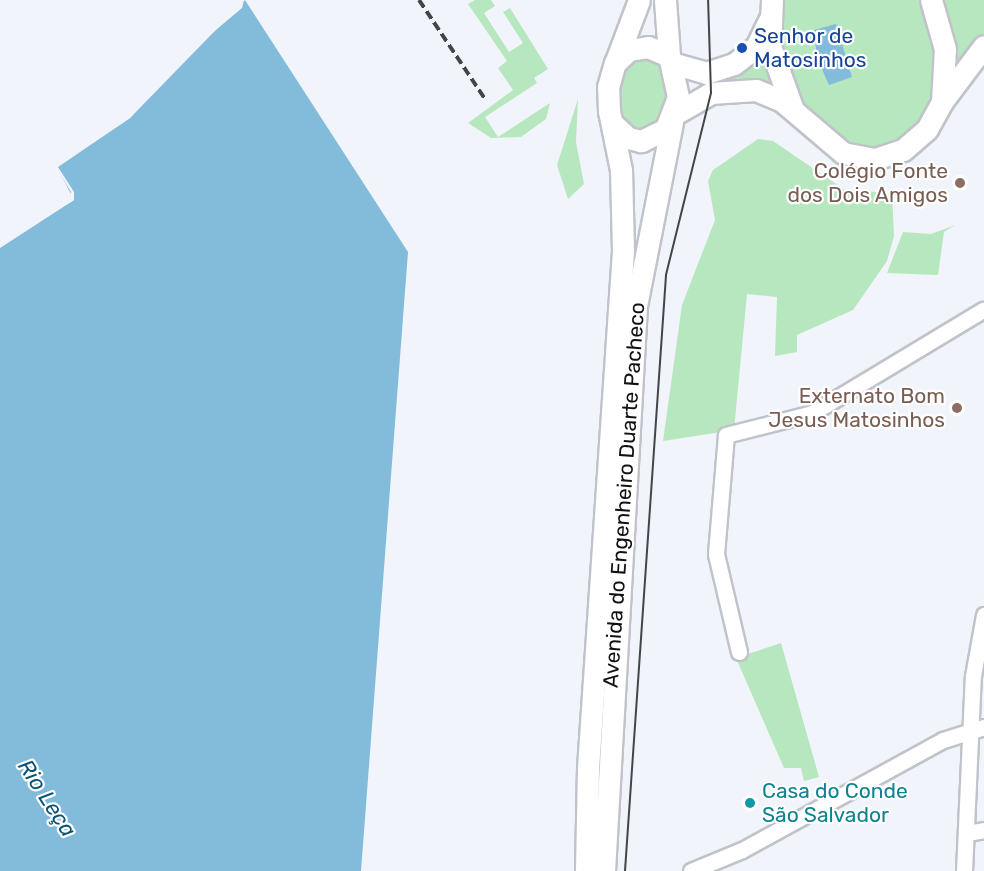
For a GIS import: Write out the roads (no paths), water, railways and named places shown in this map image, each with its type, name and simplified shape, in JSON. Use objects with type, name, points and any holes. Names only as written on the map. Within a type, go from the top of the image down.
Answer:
[{"type":"main road","points":[[639,0],[615,63],[608,100],[612,123],[628,138],[641,141],[655,138],[673,118],[711,93],[740,89],[774,96],[843,153],[875,159],[918,140],[942,102],[984,46]]},
{"type":"main road","points":[[665,0],[670,60],[678,82],[673,118]]},
{"type":"main road","points":[[931,0],[945,49],[942,102]]},
{"type":"main road","points":[[615,63],[638,47],[706,73],[734,64],[756,47],[771,9]]},
{"type":"main road","points":[[771,9],[776,70],[797,116]]},
{"type":"main road","name":"Avenida do Engenheiro Duarte Pacheco","points":[[604,871],[636,306],[673,118]]},
{"type":"main road","name":"Avenida do Engenheiro Duarte Pacheco","points":[[586,871],[588,768],[623,251],[622,182],[612,123]]},
{"type":"street","points":[[739,652],[717,554],[726,435],[812,412],[984,309]]},
{"type":"street","points":[[964,871],[979,728],[973,676],[983,617]]},
{"type":"street","points":[[691,871],[979,728]]},
{"type":"street","points":[[967,833],[984,830]]},
{"type":"water","name":"Rio Leça","points":[[245,0],[408,252],[361,871],[0,871],[0,248],[74,200],[57,167],[130,118]]},
{"type":"water","points":[[836,24],[852,77],[829,85],[817,58],[814,30]]},
{"type":"tram line","points":[[625,871],[666,275],[711,93],[708,0]]},
{"type":"railway","points":[[419,0],[485,99]]},
{"type":"place","name":"Senhor de Matosinhos","points":[[742,48]]},
{"type":"place","name":"Colégio Fonte dos Dois Amigos","points":[[960,183]]},
{"type":"place","name":"Externato Bom Jesus Matosinhos","points":[[957,408]]},
{"type":"place","name":"Casa do Conde São Salvador","points":[[750,803]]}]
